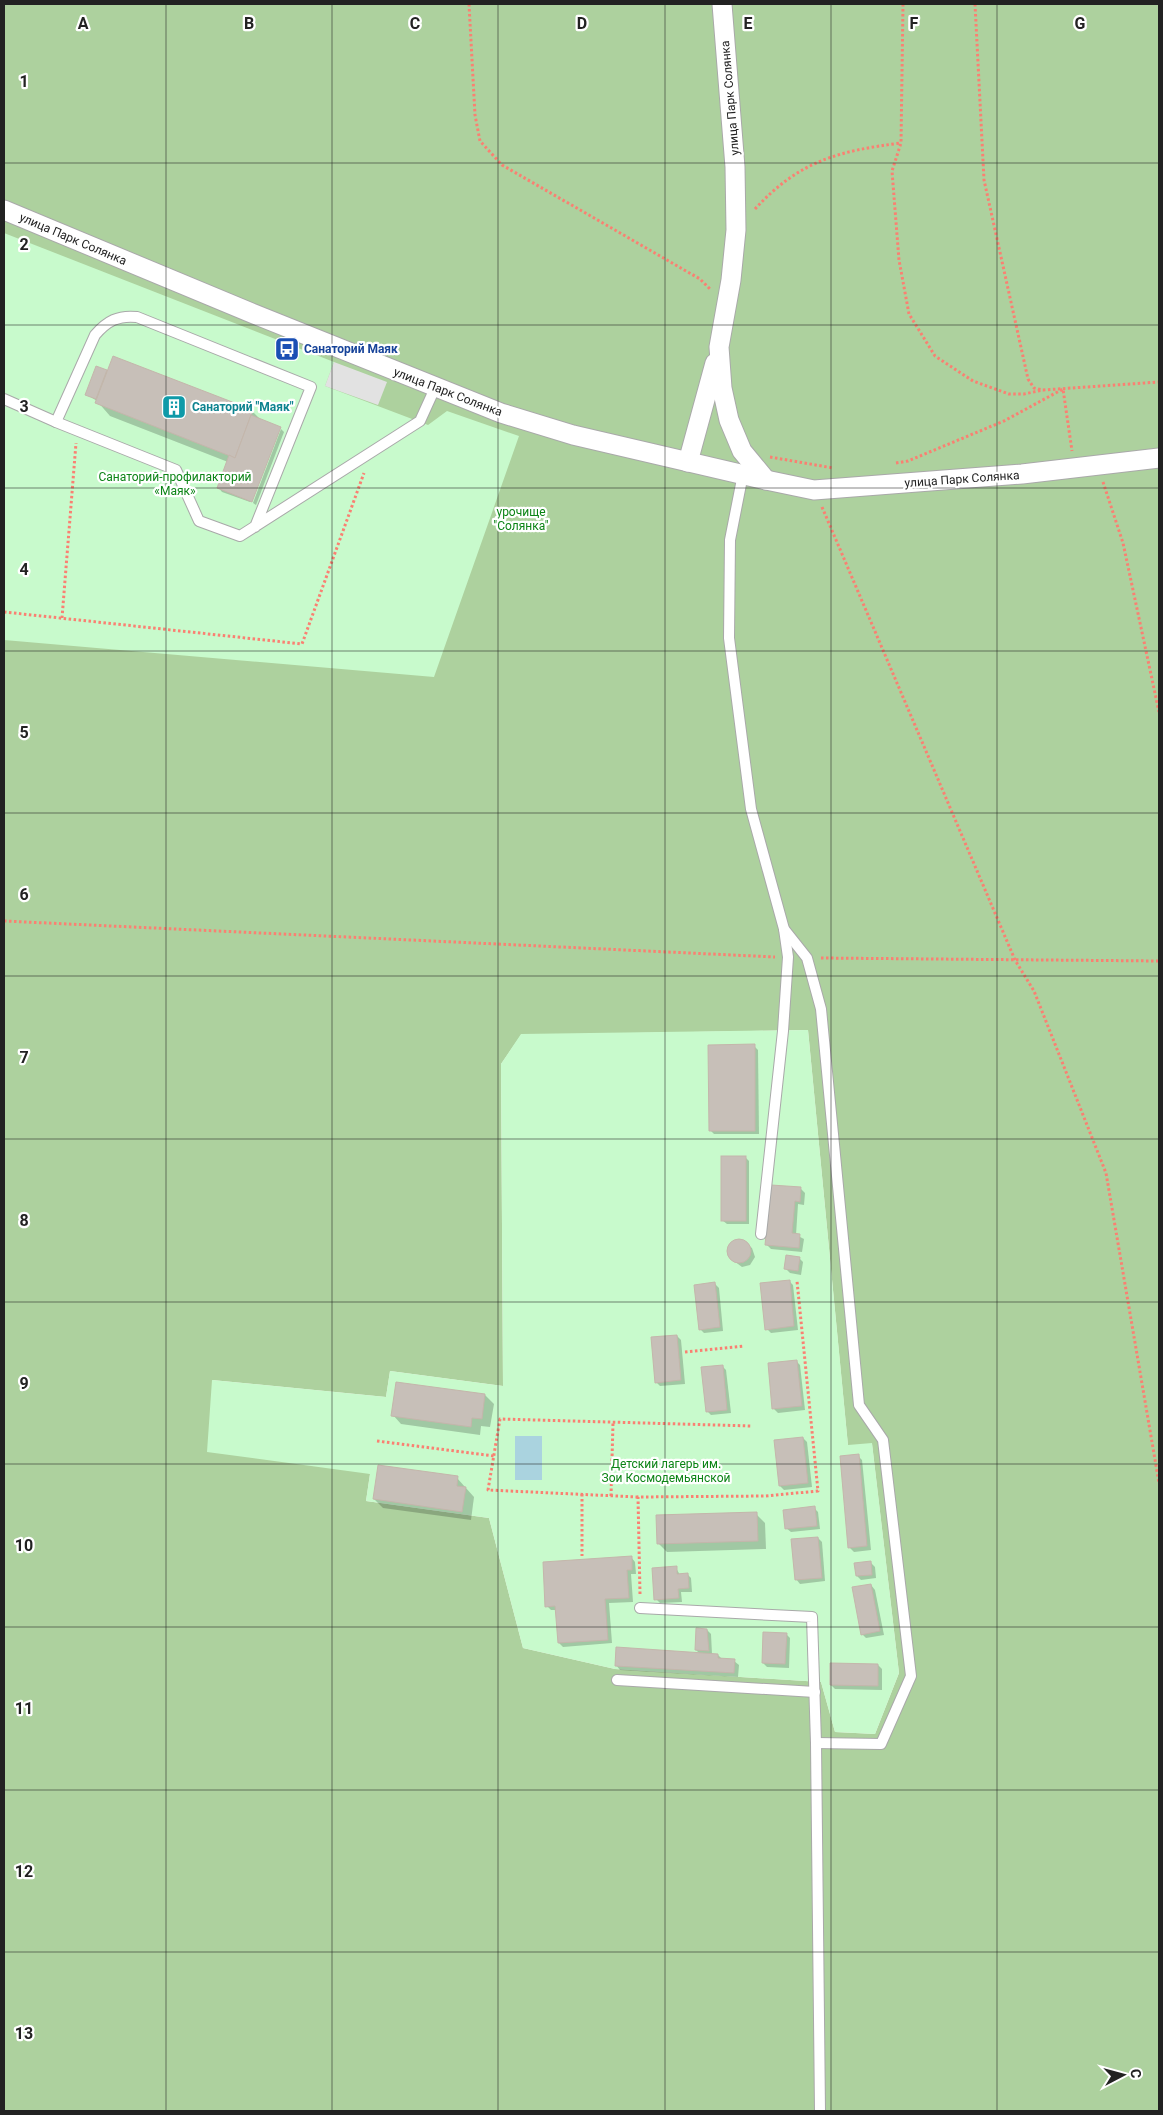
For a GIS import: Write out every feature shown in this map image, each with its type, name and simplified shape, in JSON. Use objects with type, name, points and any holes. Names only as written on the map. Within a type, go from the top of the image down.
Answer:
[{"type":"street","name":"улица Парк Солянка","points":[[722,4],[735,166],[736,230],[727,306],[719,347],[722,388],[729,420],[742,451],[766,480]]},
{"type":"street","name":"улица Парк Солянка","points":[[4,210],[435,388],[501,413],[573,435],[766,480],[814,490],[1075,469],[1159,458]]},
{"type":"street","points":[[688,462],[719,347]]},
{"type":"lane","points":[[56,422],[94,334],[113,319],[125,316],[136,317],[311,387],[255,527]]},
{"type":"lane","points":[[4,399],[176,470],[199,521],[240,536],[420,421],[435,388]]},
{"type":"lane","points":[[743,474],[730,540],[729,638],[751,809],[784,929],[788,958],[761,1234]]},
{"type":"lane","points":[[784,929],[807,958],[821,1009],[859,1405],[883,1440],[911,1676],[881,1744],[816,1743]]},
{"type":"lane","points":[[640,1608],[812,1617],[816,1743],[820,2111]]},
{"type":"lane","points":[[616,1680],[815,1692]]},
{"type":"path","points":[[469,4],[475,115],[480,141],[502,165],[700,280],[727,306]]},
{"type":"path","points":[[903,4],[900,143],[892,171],[899,260],[909,314],[935,356],[972,381],[1009,394],[1159,382]]},
{"type":"path","points":[[975,4],[984,180],[1028,379],[1034,388],[1043,390]]},
{"type":"path","points":[[736,230],[766,197],[802,170],[834,155],[900,143]]},
{"type":"path","points":[[893,464],[908,461],[1004,421],[1063,389],[1075,469]]},
{"type":"path","points":[[62,618],[77,430]]},
{"type":"path","points":[[742,451],[839,470]]},
{"type":"path","points":[[4,612],[302,644],[372,452]]},
{"type":"path","points":[[1097,465],[1123,543],[1159,712]]},
{"type":"path","points":[[814,490],[1016,960],[1034,990],[1106,1173],[1159,1483]]},
{"type":"path","points":[[4,921],[788,958]]},
{"type":"path","points":[[807,958],[1159,961]]},
{"type":"path","points":[[752,1426],[500,1419],[488,1490],[638,1497],[765,1496],[818,1492],[797,1281]]},
{"type":"path","points":[[685,1352],[744,1346]]},
{"type":"path","points":[[610,1496],[612,1423]]},
{"type":"path","points":[[377,1441],[494,1456]]},
{"type":"path","points":[[582,1494],[582,1556]]},
{"type":"path","points":[[638,1497],[640,1608]]},
{"type":"green space","name":"урочище \"Солянка\"","points":[[4,4],[1159,4],[1159,2111],[4,2111]],"holes":[[[808,1030],[848,1446],[872,1444],[899,1673],[875,1734],[835,1732],[821,1682],[615,1669],[523,1648],[489,1518],[366,1501],[370,1474],[212,1380],[386,1397],[390,1371],[503,1386],[501,1064],[521,1035]]]},
{"type":"green space","name":"Санаторий-профилакторий «Маяк»","points":[[4,233],[334,362],[325,386],[428,425],[447,411],[519,436],[434,677],[4,640]]},
{"type":"green space","name":"Детский лагерь им. Зои Космодемьянской","points":[[808,1030],[848,1445],[872,1443],[899,1673],[875,1734],[835,1732],[821,1682],[615,1669],[523,1648],[489,1518],[366,1501],[370,1474],[207,1452],[212,1380],[386,1397],[390,1371],[503,1386],[501,1064],[521,1034]]},
{"type":"shaded area","points":[[334,362],[387,382],[378,405],[325,386]]},
{"type":"water","points":[[515,1436],[542,1436],[542,1480],[515,1480]]},
{"type":"building","name":"Санаторий \"Маяк\"","points":[[113,356],[253,410],[235,458],[95,403]]},
{"type":"building","points":[[96,366],[107,370],[96,399],[85,395]]},
{"type":"building","points":[[251,415],[281,427],[252,502],[217,488],[229,455],[235,458]]},
{"type":"building","points":[[755,1044],[755,1131],[709,1131],[708,1045]]},
{"type":"building","points":[[721,1156],[746,1156],[746,1221],[721,1221]]},
{"type":"building","points":[[771,1185],[801,1187],[800,1202],[795,1201],[792,1233],[800,1234],[799,1248],[765,1245]]},
{"type":"building","points":[[739,1239],[748,1242],[751,1251],[748,1260],[739,1263],[730,1260],[727,1251],[730,1242]]},
{"type":"building","points":[[786,1255],[800,1257],[798,1271],[784,1269]]},
{"type":"building","points":[[790,1280],[794,1326],[765,1330],[760,1283]]},
{"type":"building","points":[[715,1282],[720,1327],[699,1330],[694,1285]]},
{"type":"building","points":[[677,1335],[681,1380],[655,1383],[651,1337]]},
{"type":"building","points":[[797,1360],[802,1406],[772,1409],[768,1363]]},
{"type":"building","points":[[723,1365],[727,1410],[706,1412],[701,1367]]},
{"type":"building","points":[[396,1382],[485,1394],[482,1419],[472,1418],[471,1427],[391,1416]]},
{"type":"building","points":[[803,1437],[808,1483],[779,1486],[774,1440]]},
{"type":"building","points":[[859,1454],[867,1546],[848,1548],[840,1456]]},
{"type":"building","points":[[378,1465],[458,1476],[457,1486],[466,1487],[462,1512],[373,1499]]},
{"type":"building","points":[[815,1506],[817,1526],[785,1529],[783,1510]]},
{"type":"building","points":[[757,1512],[758,1541],[657,1544],[656,1515]]},
{"type":"building","points":[[818,1537],[822,1578],[795,1580],[791,1539]]},
{"type":"building","points":[[632,1556],[632,1570],[627,1570],[629,1598],[605,1599],[608,1640],[558,1643],[555,1606],[545,1607],[543,1562]]},
{"type":"building","points":[[871,1561],[872,1575],[856,1576],[854,1563]]},
{"type":"building","points":[[677,1566],[677,1574],[688,1573],[689,1588],[678,1589],[679,1598],[654,1600],[652,1568]]},
{"type":"building","points":[[871,1584],[880,1631],[861,1635],[852,1587]]},
{"type":"building","points":[[696,1628],[707,1629],[709,1651],[695,1650]]},
{"type":"building","points":[[763,1632],[787,1633],[785,1664],[762,1663]]},
{"type":"building","points":[[616,1647],[718,1654],[718,1658],[735,1659],[734,1673],[615,1666]]},
{"type":"building","points":[[830,1663],[878,1664],[878,1686],[830,1685]]},
{"type":"place","name":"Санаторий Маяк","points":[[287,349]]},
{"type":"place","name":"Санаторий \"Маяк\"","points":[[174,407]]}]
